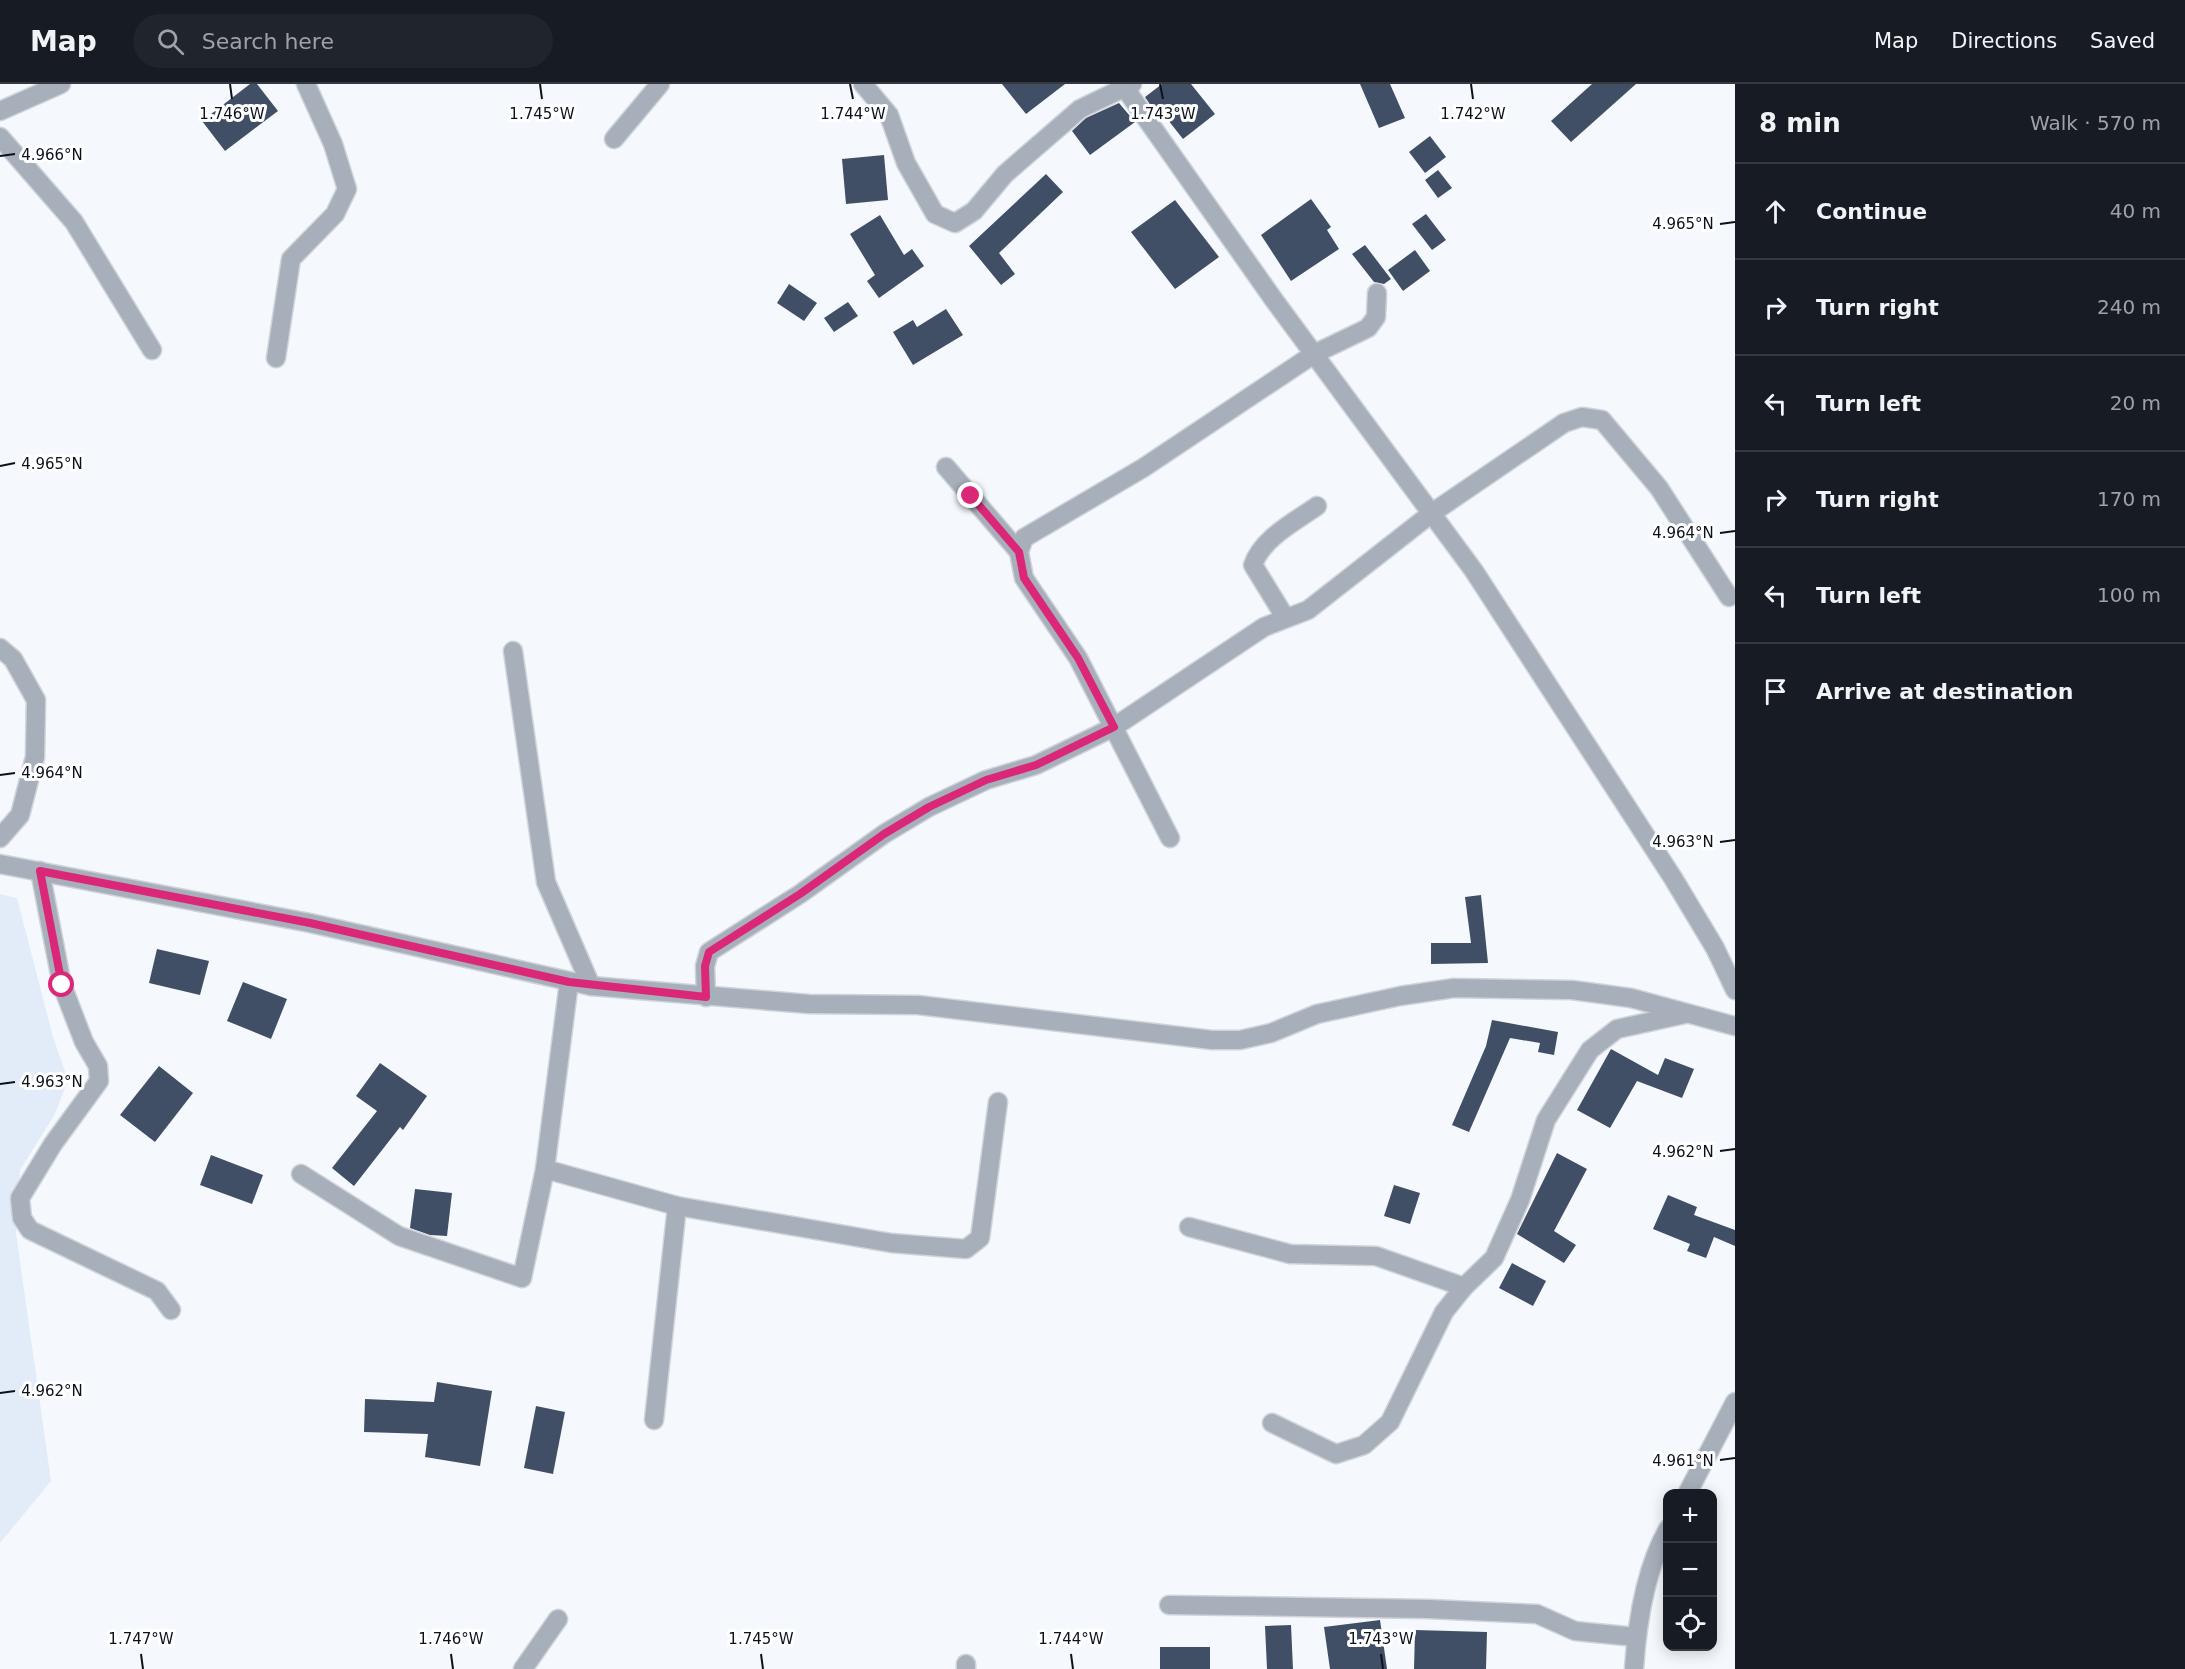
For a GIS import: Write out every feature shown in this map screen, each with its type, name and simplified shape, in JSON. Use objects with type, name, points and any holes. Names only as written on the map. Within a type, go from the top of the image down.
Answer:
[{"type":"street","points":[[0,111],[61,84]]},
{"type":"street","points":[[276,358],[291,259],[335,214],[347,189],[333,144],[306,84]]},
{"type":"street","points":[[614,139],[660,84]]},
{"type":"street","points":[[863,84],[889,115],[906,163],[935,214],[955,222],[974,211],[1005,174],[1080,109],[1126,85],[1314,354],[1474,571],[1673,878],[1715,948],[1735,990]]},
{"type":"street","points":[[0,137],[75,222],[152,350]]},
{"type":"street","points":[[1019,552],[1024,538],[1143,468],[1314,354],[1368,328],[1376,317],[1377,293]]},
{"type":"street","points":[[706,997],[705,966],[709,952],[800,894],[884,834],[929,807],[986,780],[1036,765],[1114,727],[1264,627],[1308,610],[1432,513],[1564,423],[1582,417],[1602,420],[1659,488],[1729,597]]},
{"type":"street","points":[[946,467],[1019,552],[1024,578],[1078,658],[1170,838]]},
{"type":"street","points":[[1285,617],[1253,565],[1256,556],[1274,537],[1317,506]]},
{"type":"street","points":[[0,648],[13,659],[36,700],[35,757],[20,815],[0,838]]},
{"type":"street","points":[[513,651],[546,882],[591,986]]},
{"type":"street","points":[[0,864],[310,923],[569,982],[706,997],[809,1004],[918,1005],[1212,1040],[1240,1040],[1271,1033],[1317,1014],[1400,996],[1454,988],[1572,990],[1631,998],[1735,1026]]},
{"type":"street","points":[[40,871],[62,985],[84,1042],[98,1066],[99,1082],[53,1144],[20,1198],[22,1218],[30,1230],[157,1291],[171,1310]]},
{"type":"street","points":[[301,1174],[399,1236],[522,1278],[545,1169],[569,982]]},
{"type":"street","points":[[1272,1423],[1336,1455],[1364,1445],[1390,1422],[1444,1312],[1464,1287],[1494,1258],[1520,1200],[1546,1120],[1590,1050],[1617,1029],[1690,1013]]},
{"type":"street","points":[[545,1169],[677,1206],[891,1243],[966,1249],[980,1238],[998,1102]]},
{"type":"street","points":[[654,1420],[677,1206]]},
{"type":"street","points":[[1189,1227],[1290,1254],[1376,1256],[1464,1287]]},
{"type":"street","points":[[1690,1489],[1735,1402]]},
{"type":"street","points":[[1634,1669],[1636,1637],[1657,1547],[1663,1537]]},
{"type":"street","points":[[1169,1605],[1428,1609],[1488,1614],[1537,1614],[1575,1631],[1636,1637]]},
{"type":"street","points":[[523,1669],[558,1619]]},
{"type":"shaded area","points":[[0,894],[17,898],[53,1037],[68,1080],[55,1114],[20,1170],[16,1233],[51,1481],[0,1543]]},
{"type":"building","points":[[250,84],[257,84],[278,111],[225,151],[202,121]]},
{"type":"building","points":[[1002,84],[1065,84],[1026,114]]},
{"type":"building","points":[[1162,84],[1191,84],[1215,114],[1183,139],[1157,106],[1153,109],[1145,97]]},
{"type":"building","points":[[1360,84],[1390,84],[1405,118],[1379,128]]},
{"type":"building","points":[[1592,84],[1636,84],[1571,142],[1551,121]]},
{"type":"building","points":[[1119,103],[1135,122],[1090,155],[1072,131],[1086,118]]},
{"type":"building","points":[[1430,136],[1446,157],[1425,173],[1409,152]]},
{"type":"building","points":[[884,155],[888,200],[846,204],[842,159]]},
{"type":"building","points":[[1438,170],[1452,188],[1438,198],[1425,180]]},
{"type":"building","points":[[1046,174],[1063,192],[999,253],[1015,274],[1001,285],[969,246]]},
{"type":"building","points":[[1311,199],[1331,227],[1327,230],[1339,249],[1291,281],[1261,235]]},
{"type":"building","points":[[1175,200],[1219,257],[1175,289],[1131,232]]},
{"type":"building","points":[[1426,214],[1446,240],[1432,250],[1412,224]]},
{"type":"building","points":[[880,215],[904,255],[912,249],[924,266],[879,298],[867,281],[875,275],[850,234]]},
{"type":"building","points":[[1365,245],[1391,279],[1384,284],[1374,282],[1352,254]]},
{"type":"building","points":[[1415,250],[1430,271],[1403,291],[1388,270]]},
{"type":"building","points":[[789,284],[817,303],[804,321],[777,303]]},
{"type":"building","points":[[848,302],[858,316],[834,332],[824,318]]},
{"type":"building","points":[[946,309],[963,335],[913,365],[893,332],[913,320],[917,327]]},
{"type":"building","points":[[1481,895],[1488,963],[1431,964],[1431,943],[1471,943],[1465,897]]},
{"type":"building","points":[[157,949],[209,961],[200,995],[149,983]]},
{"type":"building","points":[[243,982],[287,999],[271,1039],[227,1021]]},
{"type":"building","points":[[1492,1020],[1558,1032],[1554,1055],[1538,1052],[1540,1043],[1510,1038],[1469,1132],[1452,1125],[1486,1046]]},
{"type":"building","points":[[1611,1049],[1658,1075],[1665,1058],[1694,1069],[1682,1098],[1637,1081],[1610,1128],[1577,1110]]},
{"type":"building","points":[[380,1063],[427,1096],[403,1130],[400,1127],[354,1186],[332,1168],[377,1111],[356,1096]]},
{"type":"building","points":[[159,1066],[193,1093],[155,1142],[120,1115]]},
{"type":"building","points":[[1557,1153],[1587,1169],[1554,1231],[1576,1245],[1564,1263],[1517,1234]]},
{"type":"building","points":[[211,1155],[263,1175],[252,1204],[200,1185]]},
{"type":"building","points":[[1394,1185],[1420,1193],[1410,1224],[1384,1216]]},
{"type":"building","points":[[415,1189],[452,1193],[447,1236],[430,1235],[410,1228]]},
{"type":"building","points":[[1668,1195],[1697,1207],[1694,1215],[1735,1230],[1735,1246],[1714,1237],[1706,1258],[1687,1251],[1690,1244],[1653,1229]]},
{"type":"building","points":[[1512,1263],[1546,1281],[1533,1306],[1499,1288]]},
{"type":"building","points":[[437,1382],[492,1391],[480,1466],[425,1457],[428,1434],[364,1432],[365,1399],[434,1402]]},
{"type":"building","points":[[536,1406],[565,1412],[553,1474],[524,1468]]},
{"type":"building","points":[[1380,1620],[1387,1669],[1330,1669],[1324,1627]]},
{"type":"building","points":[[1291,1625],[1293,1669],[1267,1669],[1265,1626]]},
{"type":"building","points":[[1415,1630],[1487,1632],[1486,1669],[1414,1669]]},
{"type":"building","points":[[1160,1647],[1210,1647],[1210,1669],[1160,1669]]},
{"type":"route","points":[[62,985],[57,949],[40,871],[310,923],[569,982],[706,997],[705,966],[709,952],[800,894],[884,834],[929,807],[986,780],[1036,765],[1114,727],[1078,658],[1024,578],[1019,552],[971,496]]}]
